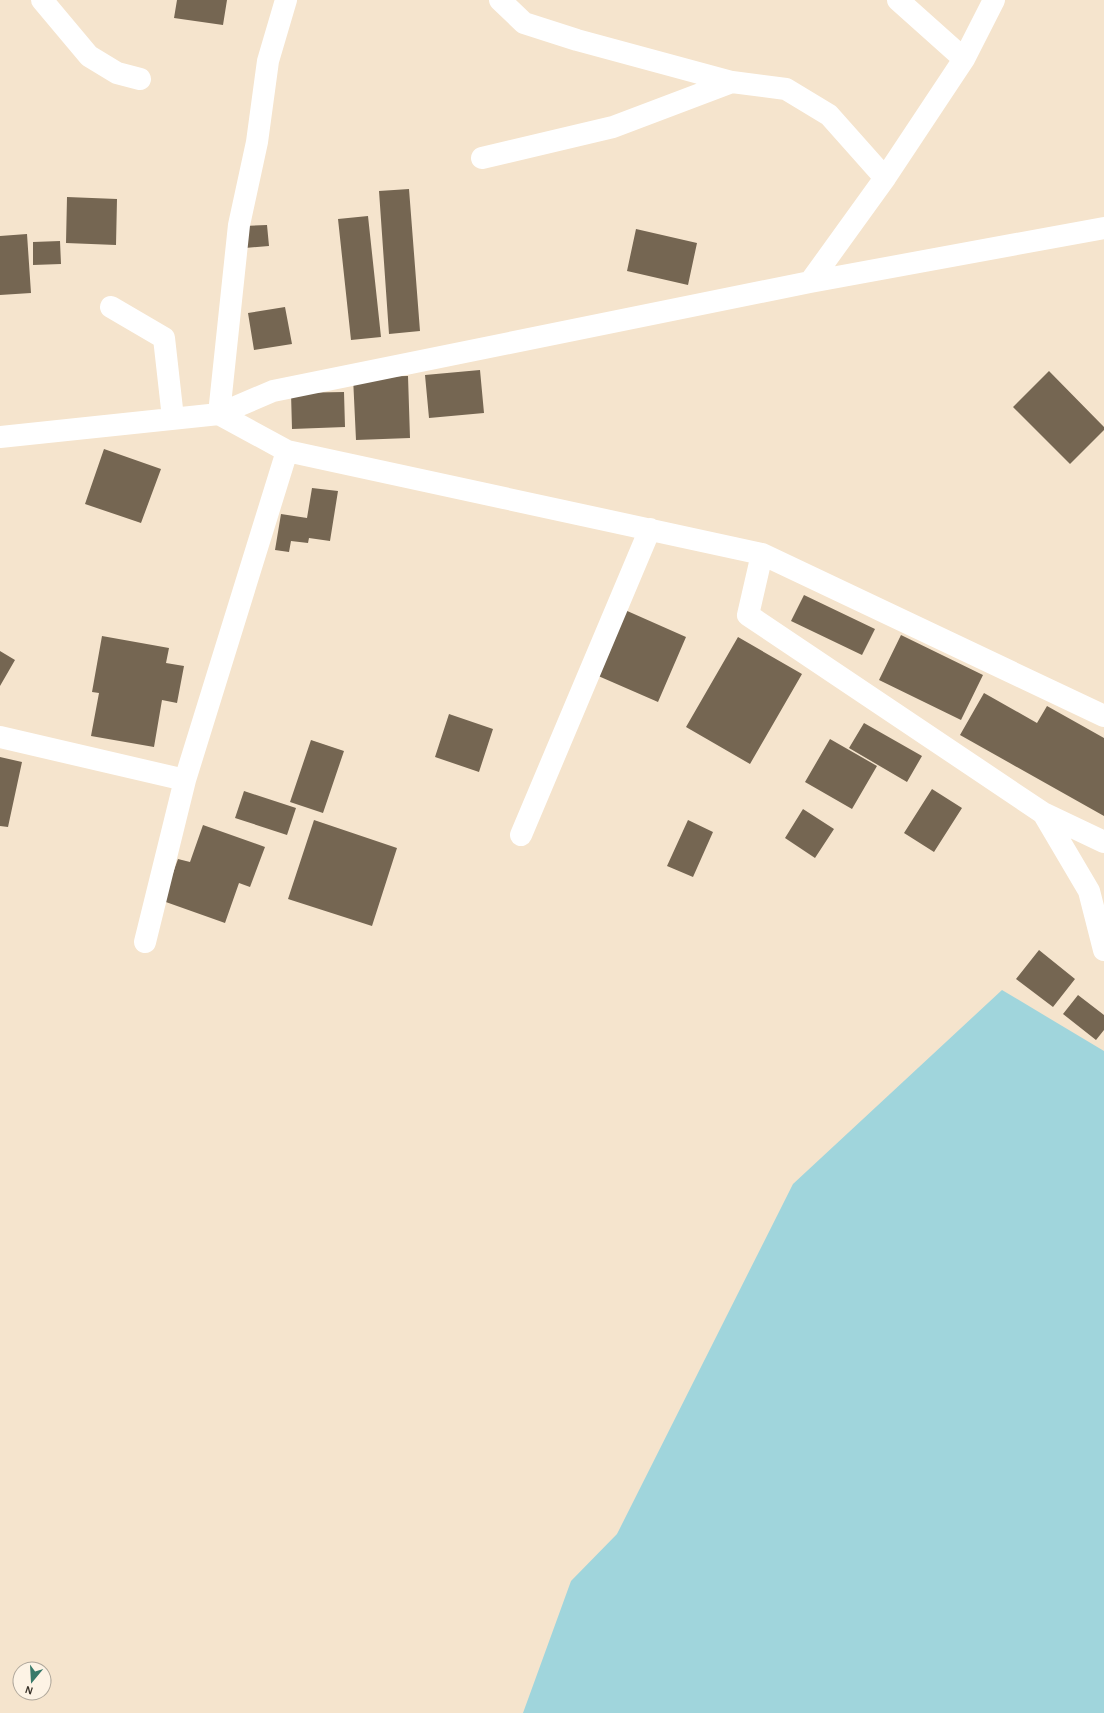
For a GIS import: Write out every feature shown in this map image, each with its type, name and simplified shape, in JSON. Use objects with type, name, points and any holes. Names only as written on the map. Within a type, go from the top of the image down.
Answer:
[{"type":"street","points":[[42,0],[89,56],[117,73],[140,79]]},
{"type":"street","points":[[219,414],[239,225],[257,142],[268,61],[286,0]]},
{"type":"street","points":[[500,0],[524,23],[577,40],[732,82],[786,89],[829,115],[884,178]]},
{"type":"street","points":[[898,0],[964,59]]},
{"type":"street","points":[[810,282],[884,178],[964,59],[994,0]]},
{"type":"street","points":[[482,158],[613,127],[732,82]]},
{"type":"street","points":[[0,437],[219,414],[273,391],[810,282],[1103,229]]},
{"type":"street","points":[[111,307],[164,338],[173,418]]},
{"type":"street","points":[[219,414],[287,451],[762,554],[1104,716]]},
{"type":"street","points":[[145,942],[185,780],[287,451]]},
{"type":"street","points":[[521,835],[650,529]]},
{"type":"street","points":[[762,554],[748,614],[1043,812],[1104,842]]},
{"type":"street","points":[[0,737],[185,780]]},
{"type":"street","points":[[1043,812],[1089,891],[1104,950]]},
{"type":"water","points":[[1002,990],[1104,1051],[1104,1713],[523,1713],[571,1581],[617,1534],[793,1184]]},
{"type":"building","points":[[177,0],[227,0],[223,25],[174,18]]},
{"type":"building","points":[[409,189],[420,331],[389,334],[379,191]]},
{"type":"building","points":[[67,197],[117,199],[116,245],[66,243]]},
{"type":"building","points":[[368,216],[381,337],[351,340],[338,219]]},
{"type":"building","points":[[267,225],[269,246],[245,248],[243,226]]},
{"type":"building","points":[[636,229],[697,243],[688,285],[627,271]]},
{"type":"building","points":[[27,234],[31,293],[0,295],[0,236]]},
{"type":"building","points":[[60,241],[61,264],[33,265],[33,242]]},
{"type":"building","points":[[285,307],[292,344],[254,350],[248,313]]},
{"type":"building","points":[[480,370],[484,413],[429,418],[425,375]]},
{"type":"building","points":[[1049,371],[1104,427],[1104,430],[1070,464],[1013,407]]},
{"type":"building","points":[[408,376],[410,438],[356,440],[353,377]]},
{"type":"building","points":[[344,392],[345,427],[292,429],[291,393]]},
{"type":"building","points":[[104,449],[161,469],[141,523],[85,504]]},
{"type":"building","points":[[312,488],[338,491],[330,541],[309,538],[308,543],[291,541],[289,552],[275,550],[281,514],[307,518]]},
{"type":"building","points":[[804,595],[875,629],[862,655],[791,621]]},
{"type":"building","points":[[625,610],[686,637],[658,702],[596,675]]},
{"type":"building","points":[[901,635],[983,675],[961,720],[879,680]]},
{"type":"building","points":[[102,636],[169,648],[166,663],[184,666],[177,703],[162,700],[154,747],[91,736],[99,693],[92,692]]},
{"type":"building","points":[[738,637],[802,674],[750,764],[686,727]]},
{"type":"building","points":[[0,651],[15,660],[0,686]]},
{"type":"building","points":[[984,693],[1037,723],[1047,706],[1104,738],[1104,816],[960,735]]},
{"type":"building","points":[[449,714],[493,729],[479,772],[435,757]]},
{"type":"building","points":[[864,723],[922,756],[907,782],[849,748]]},
{"type":"building","points":[[830,739],[877,766],[852,809],[805,782]]},
{"type":"building","points":[[311,740],[344,751],[323,813],[290,802]]},
{"type":"building","points":[[0,757],[22,762],[8,827],[0,826]]},
{"type":"building","points":[[932,789],[962,808],[934,852],[904,833]]},
{"type":"building","points":[[244,791],[296,808],[287,835],[235,818]]},
{"type":"building","points":[[803,809],[834,829],[815,858],[785,838]]},
{"type":"building","points":[[314,820],[397,848],[372,926],[288,899]]},
{"type":"building","points":[[688,820],[713,832],[693,877],[667,866]]},
{"type":"building","points":[[203,825],[265,847],[250,887],[239,883],[225,923],[163,901],[178,859],[190,862]]},
{"type":"building","points":[[1039,950],[1075,979],[1053,1007],[1016,979]]},
{"type":"building","points":[[1078,995],[1104,1015],[1104,1030],[1096,1040],[1063,1014]]}]
